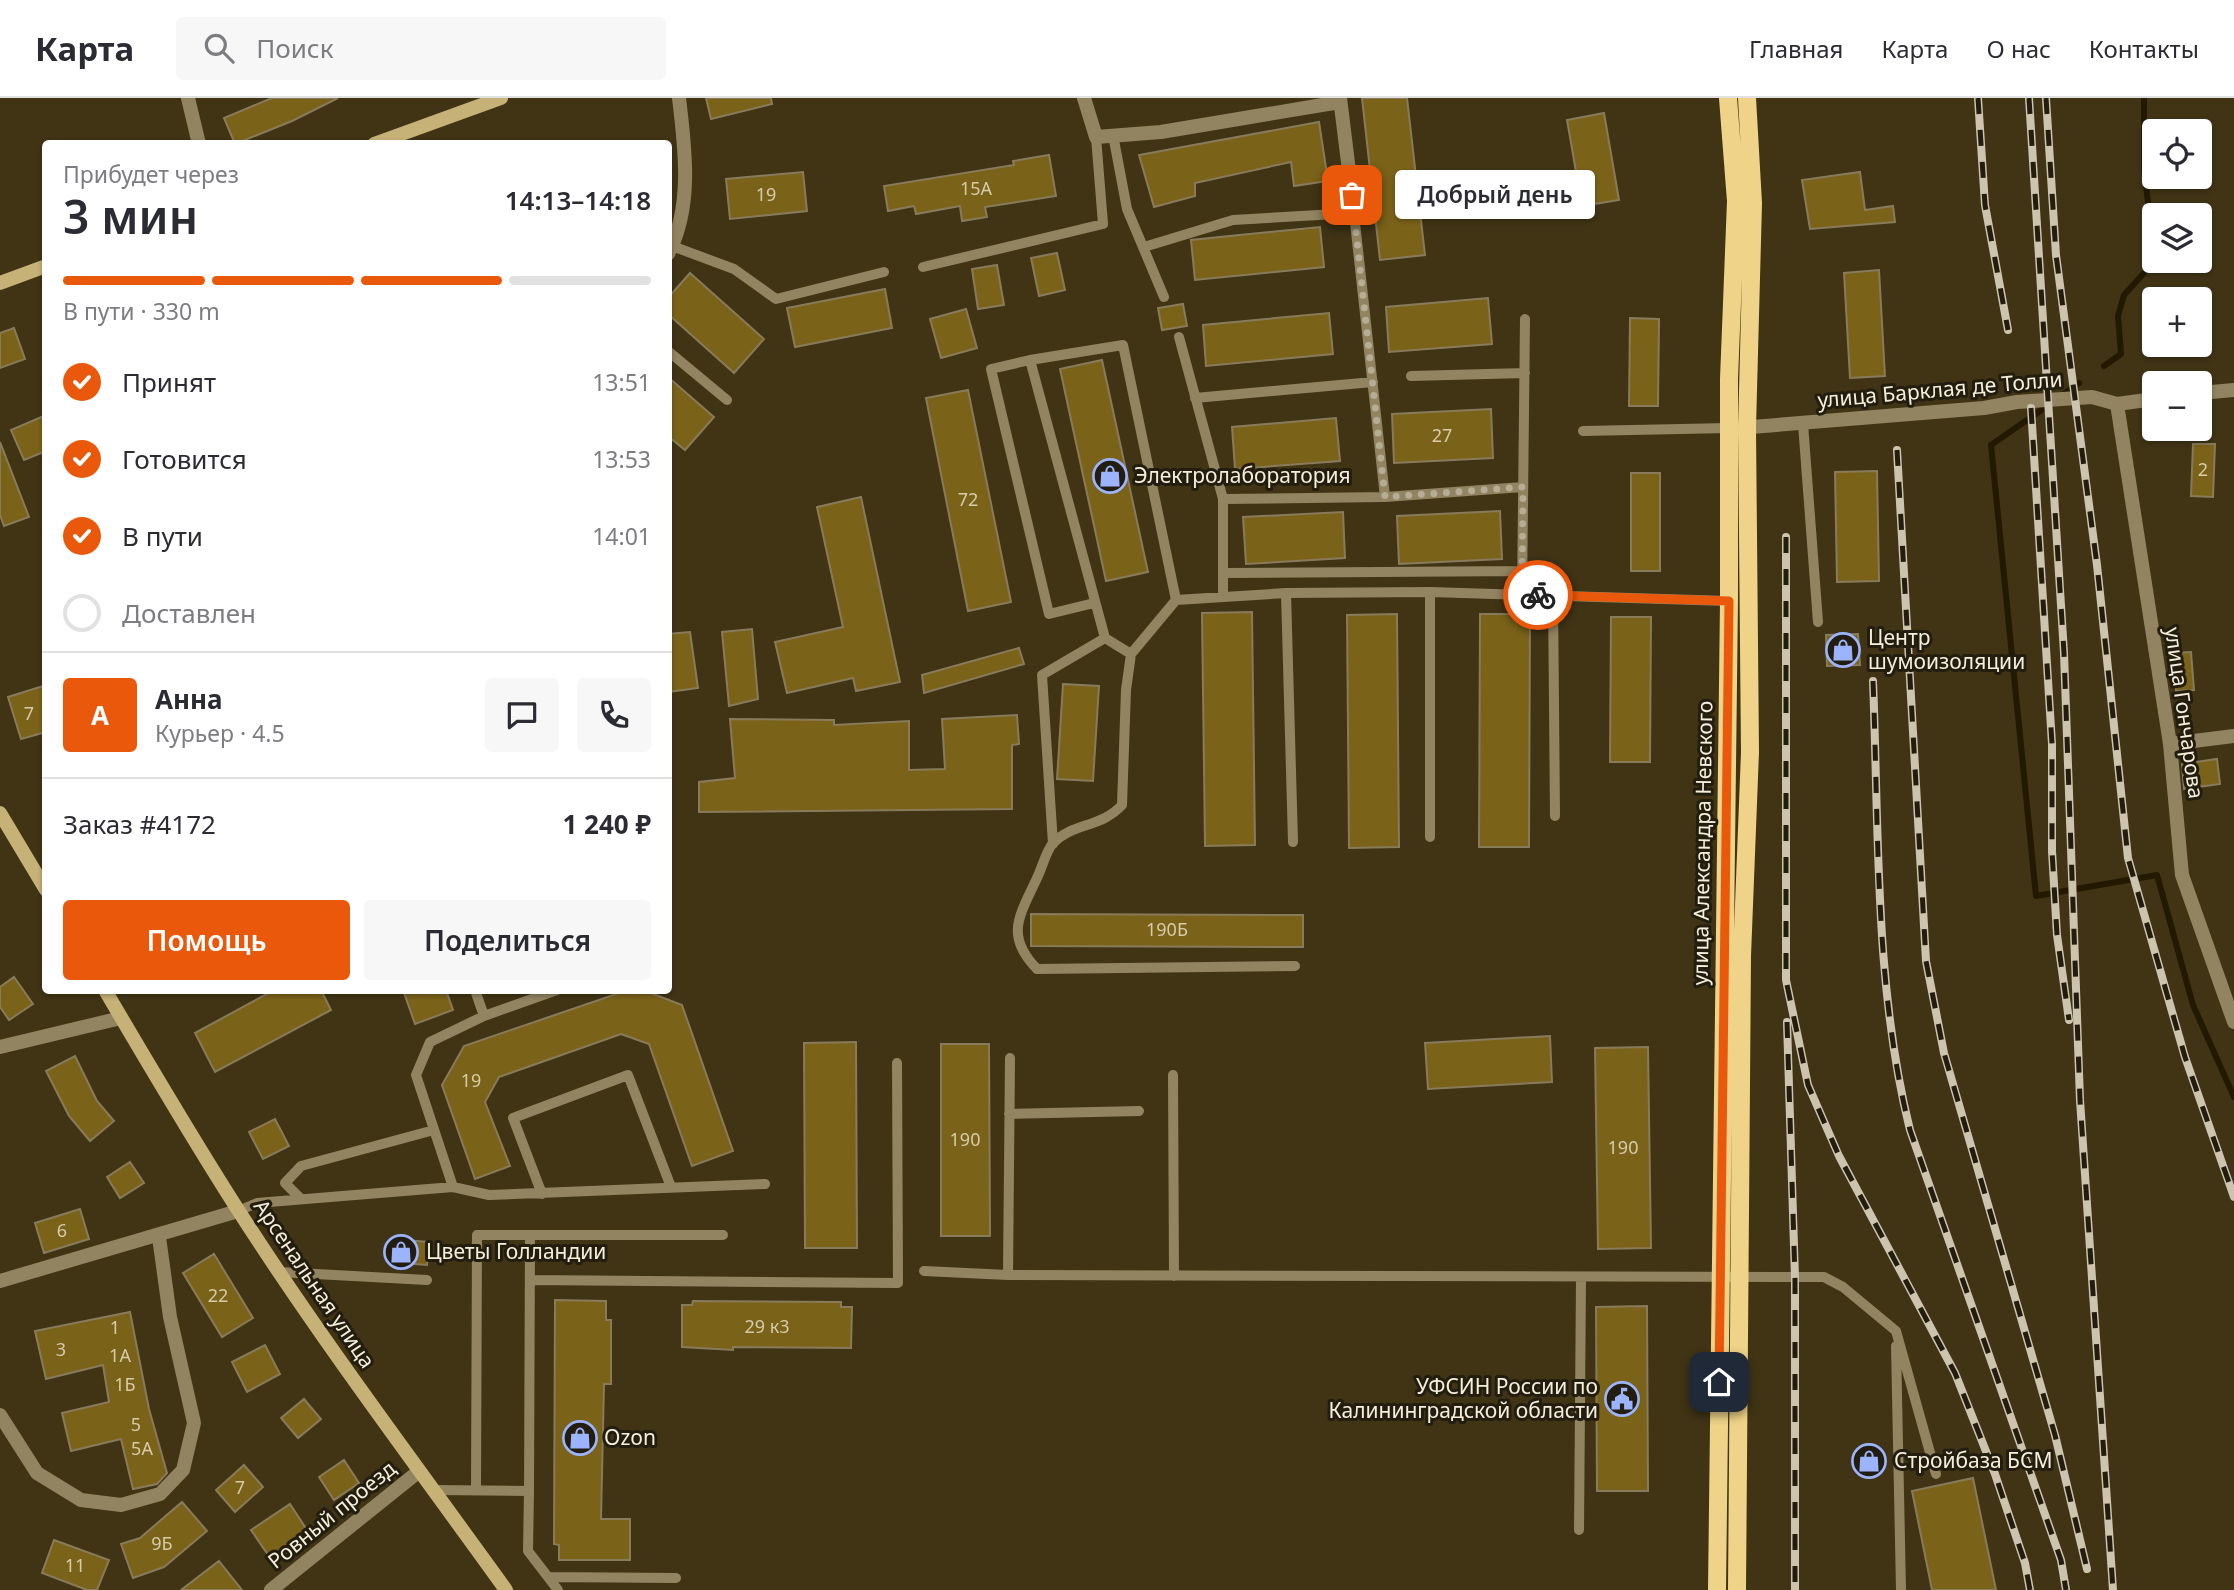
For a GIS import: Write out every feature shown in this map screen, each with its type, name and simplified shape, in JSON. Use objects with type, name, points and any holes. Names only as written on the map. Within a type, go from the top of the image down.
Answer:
[{"type":"main road","name":"улица Александра Невского","points":[[1717,1590],[1729,601],[1738,428],[1735,201],[1728,98]]},
{"type":"main road","points":[[1737,1590],[1742,956],[1750,752],[1738,428],[1752,203],[1747,98]]},
{"type":"street","points":[[188,98],[198,140]]},
{"type":"street","points":[[385,140],[500,98]]},
{"type":"street","points":[[672,239],[687,160],[679,98]]},
{"type":"street","points":[[1084,98],[1096,137],[1161,132],[1340,100],[1352,195]]},
{"type":"street","points":[[0,283],[42,267]]},
{"type":"street","points":[[2212,392],[2234,390]]},
{"type":"street","name":"улица Барклая де Толли","points":[[1738,428],[1984,408],[2017,402],[2092,397],[2117,404],[2142,401]]},
{"type":"street","name":"улица Гончарова","points":[[2117,404],[2170,744],[2182,875],[2234,1022]]},
{"type":"street","points":[[2170,744],[2234,736]]},
{"type":"street","points":[[0,813],[42,883]]},
{"type":"street","name":"Арсенальная улица","points":[[107,994],[238,1211],[418,1472],[506,1590]]},
{"type":"street","points":[[0,1047],[121,1018]]},
{"type":"street","points":[[0,1281],[159,1237],[238,1211]]},
{"type":"street","points":[[0,1415],[37,1473],[81,1500],[121,1505],[160,1494],[183,1470],[194,1423],[170,1317],[159,1237]]},
{"type":"street","name":"Ровный проезд","points":[[271,1590],[418,1472]]},
{"type":"lane","points":[[1113,135],[1127,209],[1164,297]]},
{"type":"lane","points":[[923,267],[1104,224],[1096,137]]},
{"type":"lane","points":[[1352,195],[1385,497]]},
{"type":"lane","points":[[1144,247],[1233,220],[1354,213]]},
{"type":"lane","points":[[672,251],[734,269],[776,299],[884,272]]},
{"type":"lane","points":[[1522,595],[1525,320]]},
{"type":"lane","points":[[1179,337],[1223,499],[1223,597]]},
{"type":"lane","points":[[1094,603],[1048,614],[991,369],[1123,345],[1177,600]]},
{"type":"lane","points":[[672,354],[727,400]]},
{"type":"lane","points":[[1030,360],[1105,638],[1131,654]]},
{"type":"lane","points":[[1411,376],[1525,373]]},
{"type":"lane","points":[[1195,398],[1373,382]]},
{"type":"lane","points":[[1803,424],[1818,622]]},
{"type":"lane","points":[[1583,430],[1738,428]]},
{"type":"lane","points":[[1223,499],[1385,497],[1523,487]]},
{"type":"lane","points":[[1223,573],[1522,571]]},
{"type":"lane","points":[[1053,844],[1079,827],[1110,818],[1122,804],[1126,690],[1131,654],[1177,600],[1286,593],[1430,592],[1729,601]]},
{"type":"lane","points":[[1430,592],[1430,837]]},
{"type":"lane","points":[[1286,593],[1293,842]]},
{"type":"lane","points":[[1553,596],[1555,816]]},
{"type":"lane","points":[[1105,638],[1042,675],[1053,844],[1017,922],[1021,952],[1037,969],[1295,966]]},
{"type":"lane","points":[[476,994],[484,1016]]},
{"type":"lane","points":[[453,1186],[416,1075],[430,1042],[484,1016],[546,994]]},
{"type":"lane","points":[[1008,1275],[1010,1058]]},
{"type":"lane","points":[[530,1280],[898,1283],[897,1063]]},
{"type":"lane","points":[[542,1194],[513,1118],[628,1074],[671,1187]]},
{"type":"lane","points":[[1173,1075],[1174,1276]]},
{"type":"lane","points":[[1009,1114],[1139,1111]]},
{"type":"lane","points":[[301,1199],[285,1183],[301,1166],[434,1130]]},
{"type":"lane","points":[[238,1211],[257,1202],[453,1186],[489,1195],[765,1184]]},
{"type":"lane","points":[[476,1490],[477,1235],[723,1235]]},
{"type":"lane","points":[[530,1235],[528,1551],[558,1590]]},
{"type":"lane","points":[[924,1271],[1008,1275],[1824,1278],[1843,1287],[1896,1331],[1936,1474]]},
{"type":"lane","points":[[279,1272],[427,1280]]},
{"type":"lane","points":[[1579,1530],[1581,1278]]},
{"type":"lane","points":[[1896,1331],[1901,1590]]},
{"type":"lane","points":[[433,1490],[529,1491]]},
{"type":"lane","points":[[548,1577],[676,1578]]},
{"type":"building","points":[[272,98],[338,98],[245,140],[233,140],[224,118]]},
{"type":"building","points":[[706,98],[771,98],[772,104],[711,119]]},
{"type":"building","points":[[1362,98],[1407,98],[1425,255],[1380,260]]},
{"type":"building","points":[[1604,113],[1619,200],[1582,206],[1567,120]]},
{"type":"building","points":[[1319,122],[1328,181],[1294,186],[1291,162],[1195,183],[1195,196],[1154,207],[1139,155]]},
{"type":"building","points":[[1049,155],[1056,196],[985,207],[987,217],[962,221],[960,206],[916,214],[914,206],[888,211],[884,186],[1014,165],[1013,161]]},
{"type":"building","points":[[803,172],[807,211],[730,219],[726,179]]},
{"type":"building","points":[[1860,172],[1865,210],[1893,206],[1895,222],[1810,229],[1802,180]]},
{"type":"building","points":[[1320,227],[1324,267],[1195,280],[1191,240]]},
{"type":"building","points":[[1057,253],[1065,290],[1039,296],[1031,258]]},
{"type":"building","points":[[997,265],[1004,305],[978,309],[972,269]]},
{"type":"building","points":[[1879,270],[1885,376],[1850,378],[1844,273]]},
{"type":"building","points":[[690,273],[764,339],[734,373],[672,318],[672,293]]},
{"type":"building","points":[[885,289],[892,328],[795,347],[787,308]]},
{"type":"building","points":[[1488,298],[1492,344],[1389,352],[1386,307]]},
{"type":"building","points":[[1183,304],[1187,326],[1162,330],[1158,308]]},
{"type":"building","points":[[966,309],[977,348],[941,358],[930,319]]},
{"type":"building","points":[[1329,313],[1333,354],[1206,366],[1203,325]]},
{"type":"building","points":[[1630,318],[1659,319],[1658,406],[1629,406]]},
{"type":"building","points":[[14,328],[25,359],[0,368],[0,333]]},
{"type":"building","points":[[1102,360],[1148,572],[1106,581],[1060,369]]},
{"type":"building","points":[[672,380],[714,417],[685,450],[672,439]]},
{"type":"building","points":[[968,390],[1011,602],[968,611],[926,398]]},
{"type":"building","points":[[1491,409],[1493,458],[1394,463],[1392,414]]},
{"type":"building","points":[[42,417],[42,453],[24,460],[11,430]]},
{"type":"building","points":[[1336,418],[1340,461],[1235,469],[1232,427]]},
{"type":"building","points":[[0,442],[29,517],[4,526],[0,515]]},
{"type":"building","points":[[2193,444],[2215,444],[2213,497],[2191,496]]},
{"type":"building","points":[[1877,471],[1879,581],[1837,582],[1835,472]]},
{"type":"building","points":[[1631,473],[1660,473],[1660,571],[1631,571]]},
{"type":"building","points":[[861,497],[900,682],[856,691],[853,678],[787,693],[775,642],[843,627],[817,507]]},
{"type":"building","points":[[1500,511],[1502,559],[1399,564],[1397,516]]},
{"type":"building","points":[[1343,512],[1345,558],[1246,564],[1243,517]]},
{"type":"building","points":[[1252,612],[1255,845],[1205,846],[1202,613]]},
{"type":"building","points":[[1397,614],[1399,847],[1349,848],[1347,615]]},
{"type":"building","points":[[1480,614],[1530,614],[1529,847],[1479,847]]},
{"type":"building","points":[[1611,617],[1651,617],[1650,762],[1610,762]]},
{"type":"building","points":[[752,629],[758,699],[729,706],[722,632]]},
{"type":"building","points":[[690,632],[698,688],[672,691],[672,634]]},
{"type":"building","name":"Центр шумоизоляции","points":[[1858,634],[1860,665],[1827,666],[1826,635]]},
{"type":"building","points":[[1019,648],[1024,664],[924,693],[922,675]]},
{"type":"building","points":[[2191,652],[2194,690],[2176,691],[2173,653]]},
{"type":"building","points":[[1063,684],[1099,686],[1093,781],[1057,779]]},
{"type":"building","points":[[42,686],[42,733],[21,739],[8,697]]},
{"type":"building","points":[[1017,715],[1019,744],[1012,745],[1012,809],[699,812],[699,782],[735,778],[730,719],[834,720],[834,725],[909,721],[909,770],[945,769],[942,719]]},
{"type":"building","points":[[2217,759],[2220,784],[2184,789],[2182,764]]},
{"type":"building","points":[[1031,914],[1303,915],[1303,947],[1031,946]]},
{"type":"building","points":[[14,977],[33,1004],[9,1020],[0,1007],[0,987]]},
{"type":"building","points":[[267,994],[323,994],[331,1010],[215,1072],[195,1033]]},
{"type":"building","points":[[404,994],[447,994],[453,1010],[415,1024]]},
{"type":"building","points":[[616,994],[653,994],[682,1005],[733,1151],[692,1166],[649,1044],[621,1034],[499,1077],[485,1102],[510,1166],[475,1179],[442,1085],[464,1046]]},
{"type":"building","points":[[1550,1036],[1552,1082],[1428,1089],[1425,1043]]},
{"type":"building","points":[[856,1042],[857,1248],[805,1248],[804,1043]]},
{"type":"building","points":[[941,1044],[989,1044],[990,1236],[941,1236]]},
{"type":"building","points":[[1648,1047],[1651,1248],[1598,1249],[1595,1048]]},
{"type":"building","points":[[75,1056],[97,1101],[114,1121],[90,1141],[69,1116],[46,1071]]},
{"type":"building","points":[[275,1119],[289,1146],[263,1159],[249,1132]]},
{"type":"building","points":[[130,1162],[144,1183],[120,1198],[107,1177]]},
{"type":"building","points":[[80,1209],[89,1239],[44,1253],[35,1223]]},
{"type":"building","points":[[391,1239],[429,1242],[427,1265],[389,1262]]},
{"type":"building","points":[[214,1254],[253,1318],[222,1337],[183,1273]]},
{"type":"building","points":[[555,1300],[606,1301],[606,1320],[611,1320],[611,1384],[604,1384],[601,1519],[630,1519],[630,1560],[559,1560],[559,1545],[554,1544]]},
{"type":"building","points":[[693,1301],[841,1302],[841,1307],[852,1307],[851,1348],[733,1347],[733,1350],[682,1347],[682,1305],[692,1305]]},
{"type":"building","name":"УФСИН России по Калининградской области","points":[[1647,1306],[1648,1491],[1597,1491],[1596,1307]]},
{"type":"building","points":[[130,1312],[149,1409],[167,1473],[157,1484],[133,1489],[121,1439],[71,1451],[62,1413],[109,1402],[103,1365],[46,1379],[35,1331]]},
{"type":"building","points":[[265,1345],[280,1374],[247,1392],[232,1362]]},
{"type":"building","points":[[304,1399],[321,1419],[298,1438],[281,1418]]},
{"type":"building","points":[[344,1460],[359,1483],[334,1500],[319,1477]]},
{"type":"building","points":[[244,1465],[263,1487],[235,1512],[216,1490]]},
{"type":"building","points":[[1973,1478],[1996,1590],[1932,1590],[1912,1491]]},
{"type":"building","points":[[182,1502],[207,1531],[164,1567],[133,1578],[121,1544],[140,1538]]},
{"type":"building","points":[[290,1504],[311,1536],[273,1562],[251,1530]]},
{"type":"building","points":[[54,1540],[109,1560],[97,1590],[87,1590],[42,1573]]},
{"type":"building","points":[[219,1561],[242,1590],[181,1590]]},
{"type":"waterway","points":[[2144,98],[2144,168],[2148,203]]},
{"type":"waterway","points":[[2104,366],[2121,354],[2118,316],[2124,295],[2144,273]]},
{"type":"waterway","points":[[2062,395],[2079,383]]},
{"type":"waterway","points":[[2050,404],[1991,445],[2036,896],[2157,875],[2193,1005],[2234,1097]]},
{"type":"railway","points":[[1978,98],[1985,205],[2008,330]]},
{"type":"railway","points":[[2029,98],[2064,653],[2080,1100],[2113,1590]]},
{"type":"railway","points":[[2046,98],[2056,255],[2097,565],[2128,858],[2185,1057],[2234,1197]]},
{"type":"railway","points":[[2031,408],[2052,744],[2052,851],[2057,935],[2069,1020]]},
{"type":"railway","points":[[1897,450],[1926,961],[1944,1053],[2055,1435],[2087,1569]]},
{"type":"railway","points":[[1786,537],[1786,980],[1808,1085],[1839,1156],[1955,1373],[1995,1474],[2025,1563],[2030,1590]]},
{"type":"railway","points":[[1873,681],[1880,907],[1898,1075],[1910,1130],[2061,1560],[2066,1590]]},
{"type":"railway","points":[[1787,1022],[1795,1278],[1795,1590]]},
{"type":"way so far","points":[[1352,195],[1385,497],[1523,487],[1522,595],[1538,595]]},
{"type":"place","name":"Добрый день","points":[[1352,195]]},
{"type":"place","name":"Электролаборатория","points":[[1110,476]]},
{"type":"place","name":"Центр шумоизоляции","points":[[1843,650]]},
{"type":"place","name":"Цветы Голландии","points":[[401,1252]]},
{"type":"place","name":"УФСИН России по Калининградской области","points":[[1622,1399]]},
{"type":"place","name":"Ozon","points":[[580,1438]]},
{"type":"place","name":"Стройбаза БСМ","points":[[1869,1461]]},
{"type":"route","points":[[1538,595],[1729,601],[1719,1382]]}]
